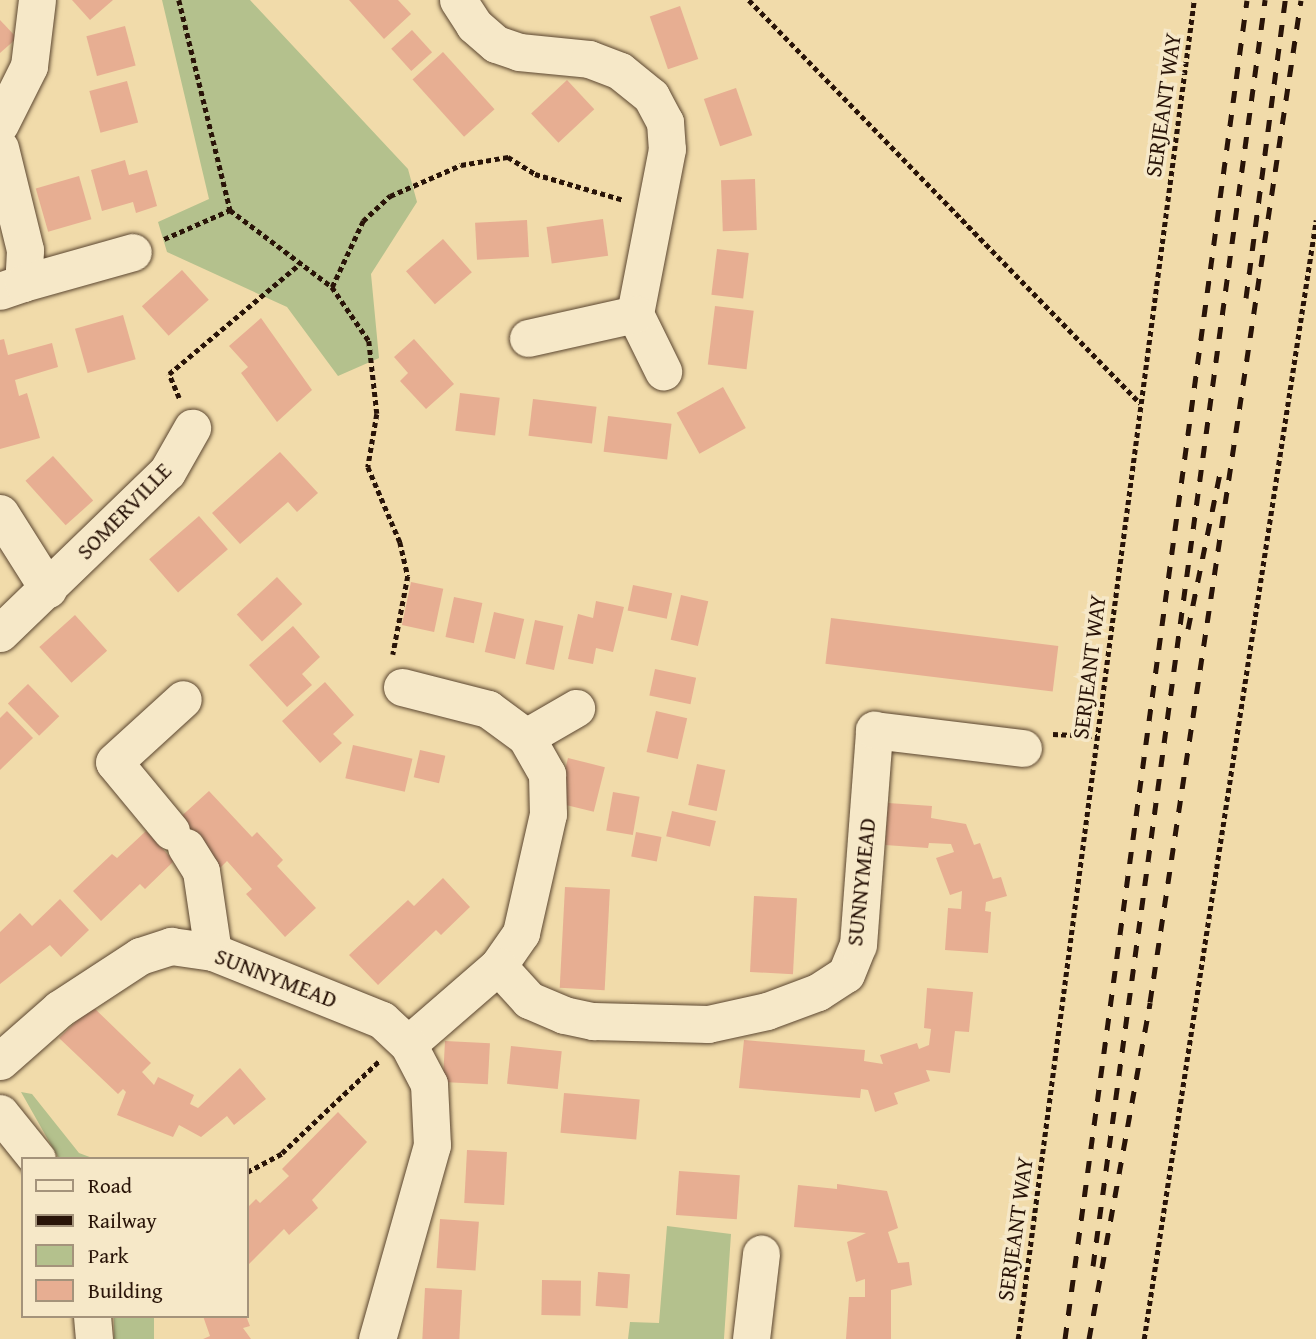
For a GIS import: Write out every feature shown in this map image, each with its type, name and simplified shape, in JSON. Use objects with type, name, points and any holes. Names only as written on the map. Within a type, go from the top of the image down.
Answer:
[{"type":"street","points":[[0,124],[29,66],[37,0]]},
{"type":"street","points":[[458,0],[474,25],[496,44],[519,52],[589,59],[620,71],[651,96],[665,122],[667,149],[635,314],[663,371]]},
{"type":"street","points":[[0,148],[25,250],[11,287]]},
{"type":"street","points":[[11,287],[133,252]]},
{"type":"street","points":[[528,338],[635,314]]},
{"type":"street","name":"SOMERVILLE","points":[[0,633],[167,472],[192,428]]},
{"type":"street","points":[[0,513],[48,589]]},
{"type":"street","points":[[402,687],[488,709],[526,737],[547,774],[548,814],[521,933],[498,966],[408,1044]]},
{"type":"street","points":[[183,699],[114,762],[179,839],[201,871],[213,952]]},
{"type":"street","points":[[526,737],[576,708]]},
{"type":"street","name":"SUNNYMEAD","points":[[498,966],[529,1000],[564,1015],[593,1021],[708,1024],[767,1012],[818,992],[846,974],[858,944],[874,730],[1023,748]]},
{"type":"street","name":"SUNNYMEAD","points":[[0,1060],[59,1009],[140,956],[171,946],[213,952],[383,1020],[408,1044],[429,1084],[432,1145],[377,1339]]},
{"type":"street","points":[[0,1113],[35,1157]]},
{"type":"street","points":[[751,1339],[761,1254]]},
{"type":"street","points":[[92,1318],[94,1339]]},
{"type":"path","points":[[179,0],[230,209],[332,287],[369,341],[376,376],[377,414],[368,467],[400,542],[408,576],[391,664],[402,687]]},
{"type":"path","points":[[749,0],[1141,404]]},
{"type":"path","name":"SERJEANT WAY","points":[[1018,1339],[1194,0]]},
{"type":"path","points":[[332,287],[363,221],[390,195],[461,165],[508,157],[535,174],[570,187],[655,208]]},
{"type":"path","points":[[133,252],[230,209]]},
{"type":"path","points":[[1144,1339],[1316,220]]},
{"type":"path","points":[[192,428],[169,374],[301,263]]},
{"type":"path","points":[[1023,748],[1044,734],[1097,736]]},
{"type":"path","points":[[248,1171],[282,1153],[388,1053],[408,1044]]},
{"type":"green space","points":[[162,0],[250,0],[408,169],[417,202],[371,274],[379,358],[338,376],[287,307],[167,252],[158,222],[209,199]]},
{"type":"green space","points":[[21,1092],[32,1094],[79,1153],[90,1157],[58,1157]]},
{"type":"green space","points":[[667,1226],[731,1234],[724,1339],[628,1339],[630,1322],[659,1323]]},
{"type":"green space","points":[[114,1318],[154,1318],[154,1339],[114,1339]]},
{"type":"building","points":[[72,0],[113,0],[90,20]]},
{"type":"building","points":[[349,0],[398,0],[411,14],[384,39]]},
{"type":"building","points":[[680,6],[698,59],[668,69],[650,16]]},
{"type":"building","points":[[0,20],[17,38],[0,53]]},
{"type":"building","points":[[125,26],[136,66],[97,76],[86,36]]},
{"type":"building","points":[[412,30],[432,52],[411,71],[391,49]]},
{"type":"building","points":[[443,52],[495,109],[464,137],[413,79]]},
{"type":"building","points":[[567,80],[594,109],[558,143],[531,113]]},
{"type":"building","points":[[127,81],[138,123],[100,133],[89,91]]},
{"type":"building","points":[[736,88],[752,135],[720,146],[704,99]]},
{"type":"building","points":[[125,160],[129,175],[147,170],[157,206],[136,213],[133,202],[102,211],[91,170]]},
{"type":"building","points":[[79,176],[91,219],[48,232],[36,188]]},
{"type":"building","points":[[755,179],[757,230],[723,231],[721,180]]},
{"type":"building","points":[[603,219],[608,256],[552,264],[547,227]]},
{"type":"building","points":[[527,220],[529,257],[477,260],[475,223]]},
{"type":"building","points":[[443,239],[472,272],[435,304],[406,271]]},
{"type":"building","points":[[717,249],[749,253],[743,299],[711,295]]},
{"type":"building","points":[[182,270],[209,300],[169,336],[142,306]]},
{"type":"building","points":[[715,306],[754,311],[747,369],[708,365]]},
{"type":"building","points":[[123,315],[136,359],[88,373],[75,329]]},
{"type":"building","points":[[261,318],[312,390],[277,422],[241,373],[248,367],[229,346]]},
{"type":"building","points":[[4,339],[8,355],[52,343],[58,367],[15,380],[19,396],[27,393],[40,438],[0,449],[0,340]]},
{"type":"building","points":[[414,339],[454,384],[426,409],[400,381],[408,373],[394,357]]},
{"type":"building","points":[[723,387],[746,428],[699,454],[677,413]]},
{"type":"building","points":[[460,393],[500,398],[495,436],[455,431]]},
{"type":"building","points":[[533,399],[597,407],[592,444],[528,436]]},
{"type":"building","points":[[608,416],[672,424],[667,460],[604,452]]},
{"type":"building","points":[[280,452],[318,493],[297,512],[288,502],[240,544],[212,513]]},
{"type":"building","points":[[53,456],[93,501],[66,525],[26,481]]},
{"type":"building","points":[[199,516],[228,549],[178,593],[149,559]]},
{"type":"building","points":[[277,577],[302,604],[262,642],[237,615]]},
{"type":"building","points":[[411,582],[443,589],[434,632],[402,625]]},
{"type":"building","points":[[633,585],[672,593],[667,619],[628,610]]},
{"type":"building","points":[[681,595],[708,601],[698,646],[671,640]]},
{"type":"building","points":[[454,597],[482,603],[474,643],[445,637]]},
{"type":"building","points":[[596,601],[624,607],[613,652],[596,648],[593,664],[568,659],[578,614],[593,618]]},
{"type":"building","points":[[494,612],[524,619],[515,659],[485,652]]},
{"type":"building","points":[[75,615],[107,651],[71,683],[39,647]]},
{"type":"building","points":[[831,618],[1058,646],[1053,692],[825,664]]},
{"type":"building","points":[[535,620],[563,626],[554,670],[526,664]]},
{"type":"building","points":[[293,626],[320,657],[302,674],[312,685],[287,707],[249,665]]},
{"type":"building","points":[[655,669],[696,678],[690,704],[649,695]]},
{"type":"building","points":[[325,682],[354,715],[333,734],[342,743],[320,763],[282,721]]},
{"type":"building","points":[[28,684],[59,716],[39,736],[8,703]]},
{"type":"building","points":[[7,711],[33,738],[0,770],[0,718]]},
{"type":"building","points":[[656,711],[687,718],[678,759],[647,752]]},
{"type":"building","points":[[353,745],[412,759],[405,792],[345,778]]},
{"type":"building","points":[[420,750],[445,756],[439,783],[414,777]]},
{"type":"building","points":[[568,758],[605,767],[594,812],[557,803]]},
{"type":"building","points":[[697,764],[725,770],[717,811],[688,805]]},
{"type":"building","points":[[209,791],[252,837],[257,832],[283,860],[277,866],[316,908],[285,937],[246,894],[252,889],[227,861],[220,868],[176,821]]},
{"type":"building","points":[[613,792],[640,797],[633,835],[606,830]]},
{"type":"building","points":[[888,803],[932,806],[931,818],[966,824],[974,845],[980,843],[993,879],[1001,877],[1007,896],[986,902],[985,911],[991,912],[988,953],[945,950],[948,908],[961,909],[962,891],[950,895],[936,858],[954,852],[951,844],[929,843],[928,848],[885,845]]},
{"type":"building","points":[[672,811],[716,821],[710,846],[666,836]]},
{"type":"building","points":[[146,831],[174,861],[145,889],[140,884],[101,921],[73,891],[112,854],[117,858]]},
{"type":"building","points":[[636,832],[662,837],[657,862],[631,857]]},
{"type":"building","points":[[443,878],[470,907],[441,935],[436,930],[378,985],[349,955],[408,900],[414,906]]},
{"type":"building","points":[[565,887],[610,889],[605,990],[560,988]]},
{"type":"building","points":[[754,896],[797,898],[793,974],[750,972]]},
{"type":"building","points":[[60,899],[89,930],[61,957],[50,945],[0,984],[0,932],[20,913],[32,926]]},
{"type":"building","points":[[927,988],[973,992],[969,1032],[955,1031],[950,1073],[926,1070],[930,1081],[894,1093],[898,1104],[875,1112],[868,1090],[861,1089],[860,1098],[739,1088],[744,1040],[865,1050],[864,1061],[883,1064],[880,1055],[917,1043],[919,1049],[929,1045],[931,1029],[924,1028]]},
{"type":"building","points":[[92,1006],[151,1063],[142,1072],[154,1085],[158,1077],[194,1095],[190,1104],[198,1108],[240,1068],[266,1099],[234,1125],[227,1116],[201,1137],[179,1125],[173,1137],[117,1115],[126,1092],[123,1089],[118,1094],[59,1038]]},
{"type":"building","points":[[445,1041],[490,1043],[488,1084],[443,1082]]},
{"type":"building","points":[[511,1046],[562,1051],[558,1089],[507,1084]]},
{"type":"building","points":[[564,1093],[640,1100],[636,1139],[561,1133]]},
{"type":"building","points":[[338,1112],[367,1142],[312,1200],[318,1208],[289,1235],[284,1229],[248,1265],[248,1207],[256,1199],[260,1203],[289,1176],[282,1169]]},
{"type":"building","points":[[467,1150],[507,1152],[504,1205],[464,1203]]},
{"type":"building","points":[[679,1171],[740,1175],[737,1219],[676,1215]]},
{"type":"building","points":[[837,1184],[887,1191],[898,1228],[888,1232],[898,1263],[909,1262],[912,1285],[891,1290],[891,1339],[846,1339],[849,1297],[865,1297],[865,1279],[856,1282],[847,1242],[866,1233],[794,1227],[798,1185],[837,1189]]},
{"type":"building","points":[[440,1219],[479,1222],[475,1271],[437,1268]]},
{"type":"building","points":[[598,1272],[630,1274],[628,1308],[596,1306]]},
{"type":"building","points":[[542,1280],[581,1281],[580,1316],[541,1315]]},
{"type":"building","points":[[425,1288],[462,1290],[459,1339],[422,1339]]},
{"type":"building","points":[[204,1318],[247,1318],[250,1326],[243,1328],[251,1339],[203,1339],[210,1336]]},
{"type":"railway","points":[[1065,1339],[1247,0]]},
{"type":"railway","points":[[1093,1266],[1265,0]]},
{"type":"railway","points":[[1246,298],[1285,0]]},
{"type":"railway","points":[[1089,1339],[1150,1002],[1301,0]]},
{"type":"railway","points":[[1188,629],[1221,468]]}]
